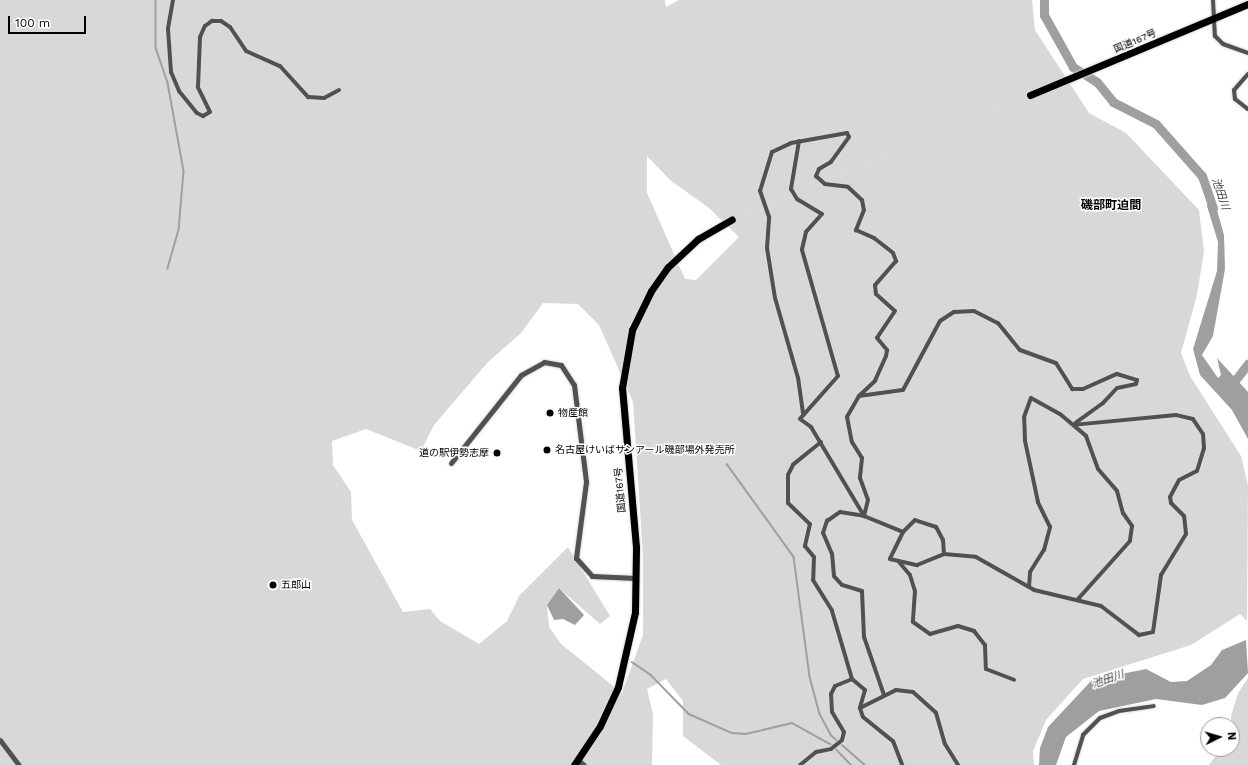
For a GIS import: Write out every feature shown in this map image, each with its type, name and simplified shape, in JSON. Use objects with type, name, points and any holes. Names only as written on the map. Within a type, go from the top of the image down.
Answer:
[{"type":"highway","name":"国道167号","points":[[1030,95],[1248,4]]},
{"type":"highway","name":"国道167号","points":[[576,763],[600,726],[618,687],[628,650],[636,578],[622,396],[628,344],[644,304],[668,267],[698,239],[732,219]]},
{"type":"street","points":[[172,0],[168,43],[171,72],[182,96],[198,114],[204,116],[210,112],[198,87],[200,37],[205,26],[212,21],[230,26],[246,51],[280,66],[308,97],[324,98],[339,90]]},
{"type":"street","points":[[1214,0],[1212,19],[1218,41],[1248,53]]},
{"type":"street","points":[[1248,74],[1234,90],[1235,99],[1248,109]]},
{"type":"street","points":[[803,413],[798,378],[775,298],[767,248],[768,212],[760,196],[769,155],[799,141],[849,134],[816,176],[825,184],[848,187],[862,200],[864,210],[856,230],[872,236],[896,258],[875,285],[876,294],[895,311],[877,338],[887,350],[886,356],[874,381],[859,396],[847,417],[852,442],[862,458],[860,478],[868,500],[864,516]]},
{"type":"street","points":[[799,141],[791,188],[797,199],[822,214],[806,232],[802,250],[838,376],[803,413],[800,420],[811,427],[864,516]]},
{"type":"street","points":[[859,396],[903,390],[940,321],[954,312],[974,311],[998,323],[1020,350],[1056,363],[1072,389],[1083,389],[1117,374],[1137,380],[1136,384],[1117,388],[1103,403],[1073,425]]},
{"type":"street","points":[[451,463],[521,375],[544,362],[561,365],[574,385],[586,482],[576,558],[592,576],[636,578]]},
{"type":"street","points":[[1029,587],[1030,572],[1044,550],[1050,527],[1038,502],[1026,446],[1024,417],[1028,400],[1060,414],[1086,436],[1098,469],[1116,491],[1133,535],[1077,600]]},
{"type":"street","points":[[944,554],[940,533],[931,524],[915,520],[904,532],[890,559],[917,565],[944,554],[987,561],[1029,587],[1045,594],[1101,606],[1139,635],[1153,632],[1161,575],[1186,534],[1184,516],[1171,503],[1170,497],[1179,480],[1195,473],[1205,443],[1196,421],[1182,416],[1136,416],[1073,425]]},
{"type":"street","points":[[821,442],[792,465],[788,475],[788,503],[810,524],[806,546],[814,557],[813,580],[832,611],[852,679],[865,690],[860,708],[863,717],[893,741],[902,765]]},
{"type":"street","points":[[884,695],[864,637],[862,591],[842,585],[834,576],[832,554],[823,532],[826,521],[840,512],[864,516],[904,532]]},
{"type":"street","points":[[898,562],[910,575],[915,591],[913,622],[930,634],[958,626],[974,631],[985,645],[986,669],[1014,680]]},
{"type":"street","points":[[800,765],[816,752],[831,750],[842,740],[844,732],[832,712],[831,694],[835,686],[852,679]]},
{"type":"street","points":[[860,708],[884,695],[906,690],[920,697],[936,714],[945,744],[958,765]]},
{"type":"street","points":[[1074,765],[1083,736],[1100,718],[1119,711],[1154,706]]},
{"type":"street","points":[[0,740],[19,765]]},
{"type":"street","points":[[576,763],[584,765]]},
{"type":"shaded area","points":[[0,0],[665,0],[666,7],[679,0],[1032,0],[1035,30],[1089,113],[1126,133],[1199,210],[1204,251],[1197,295],[1181,353],[1190,376],[1241,456],[1248,486],[1247,621],[1240,614],[1191,645],[1083,679],[1046,720],[1033,751],[1034,765],[721,765],[683,736],[683,701],[666,679],[647,689],[653,714],[652,765],[0,765]],"holes":[[[647,156],[670,180],[709,208],[739,237],[696,280],[685,279],[647,193]],[[543,303],[578,304],[599,325],[633,402],[643,556],[643,635],[622,693],[561,644],[549,627],[547,605],[559,588],[600,624],[610,616],[568,547],[519,596],[507,621],[479,644],[440,621],[430,609],[403,612],[352,520],[351,492],[333,465],[332,441],[366,429],[421,451],[434,425],[488,362],[521,333]]]},
{"type":"shaded area","points":[[1248,678],[1248,765],[1209,765],[1215,757],[1240,757],[1240,717],[1231,717],[1238,693]]},
{"type":"water","points":[[1213,196],[1224,235],[1225,269],[1213,336],[1202,355],[1218,378],[1221,375],[1217,358],[1248,392],[1248,439],[1232,410],[1200,375],[1193,349],[1217,271],[1218,242],[1207,206],[1209,197]]},
{"type":"water","points":[[559,588],[584,615],[575,625],[563,619],[554,620],[547,605]]},
{"type":"water","points":[[1246,640],[1248,673],[1225,698],[1202,705],[1156,699],[1099,711],[1066,737],[1056,765],[1039,765],[1040,748],[1048,727],[1092,680],[1146,669],[1171,682],[1187,681],[1211,665],[1222,650]]},
{"type":"waterway","points":[[156,0],[156,48],[168,83],[184,171],[179,230],[168,268]]},
{"type":"waterway","name":"池田川","points":[[1044,0],[1044,15],[1073,67],[1097,82],[1113,102],[1156,124],[1202,176],[1213,208]]},
{"type":"waterway","points":[[1229,388],[1248,364]]},
{"type":"waterway","points":[[727,464],[794,557],[810,677],[820,714],[831,735],[865,765]]},
{"type":"waterway","points":[[632,662],[651,675],[689,714],[732,733],[746,734],[792,723],[832,745],[851,765]]},
{"type":"tunnel","points":[[732,219],[1030,95]]},
{"type":"place","name":"物産館","points":[[550,413]]},
{"type":"place","name":"名古屋けいばサンアール磯部場外発売所","points":[[547,450]]},
{"type":"place","name":"道の駅伊勢志摩","points":[[497,453]]},
{"type":"place","name":"五郎山","points":[[273,585]]},
{"type":"district","name":"磯部町迫間","points":[[1111,206]]}]
